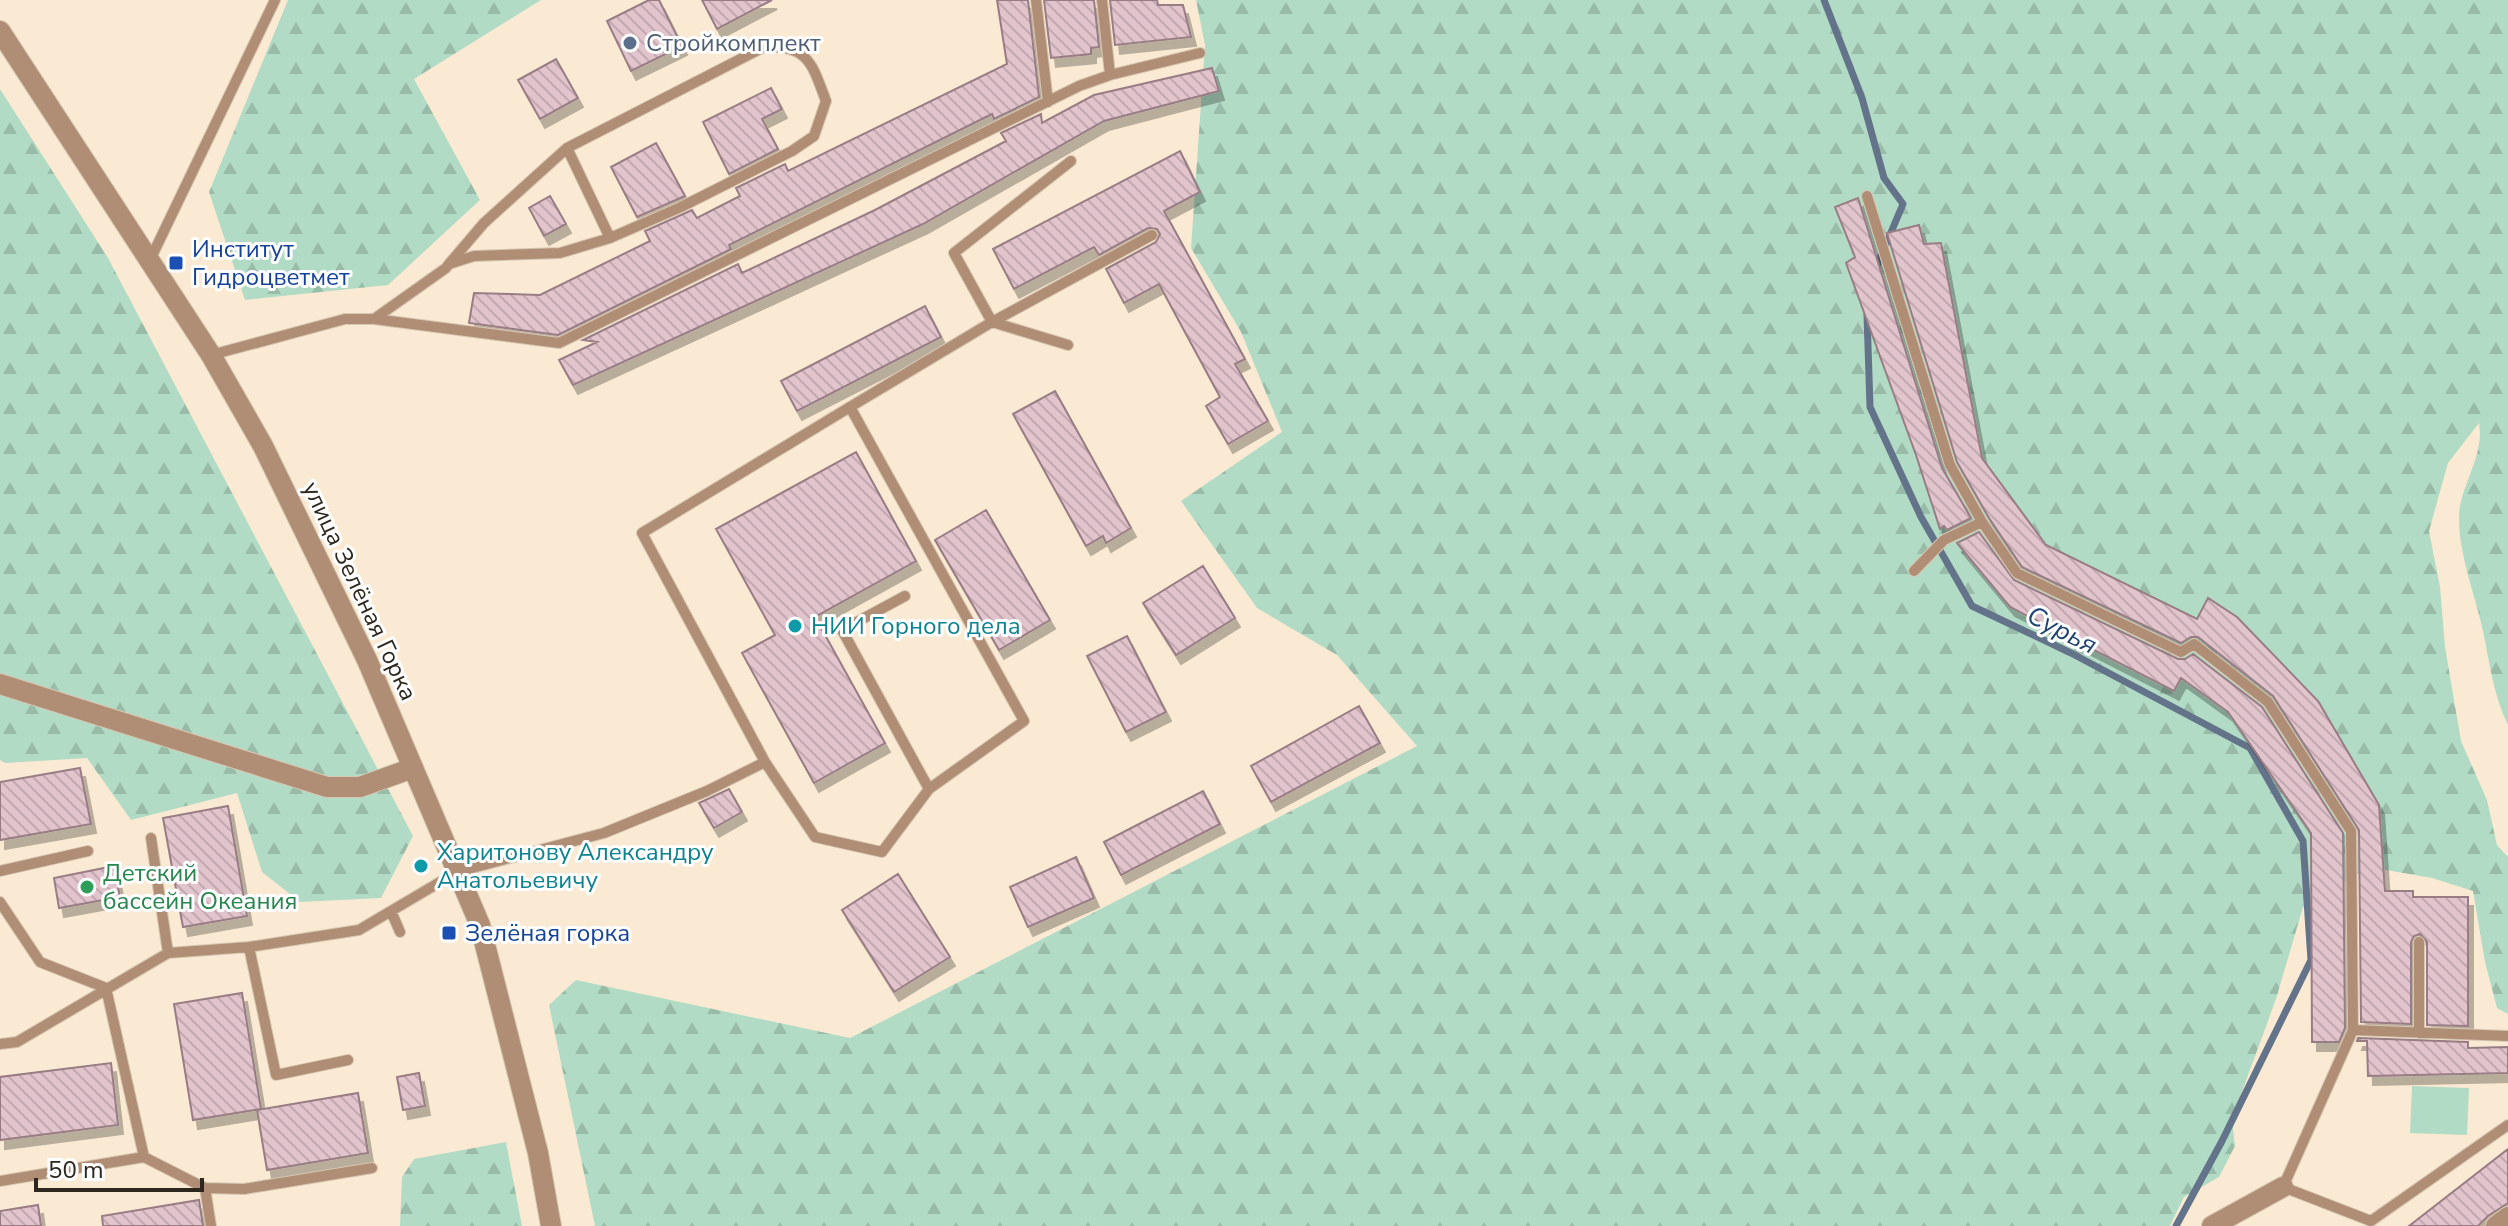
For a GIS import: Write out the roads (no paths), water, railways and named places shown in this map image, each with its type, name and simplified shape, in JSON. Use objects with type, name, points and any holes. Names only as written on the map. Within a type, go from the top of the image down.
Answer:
[{"type":"street","name":"улица Зелёная Горка","points":[[0,31],[211,355],[263,446],[346,617],[480,925],[538,1153],[551,1226]]},
{"type":"street","points":[[0,684],[327,787],[360,787],[413,768]]},
{"type":"street","points":[[2215,1225],[2283,1187]]},
{"type":"street","points":[[2496,1226],[2508,1217]]},
{"type":"lane","points":[[150,260],[275,0]]},
{"type":"lane","points":[[1036,0],[1048,102]]},
{"type":"lane","points":[[1102,0],[1110,75]]},
{"type":"lane","points":[[374,319],[449,264],[484,223],[567,148],[764,47],[788,46],[811,62],[826,101],[814,136],[792,151],[681,207],[610,238],[560,253],[474,256],[449,264]]},
{"type":"lane","points":[[211,355],[345,319],[374,319],[559,343],[1079,86],[1110,75],[1200,53]]},
{"type":"lane","points":[[567,148],[610,238]]},
{"type":"lane","points":[[1068,345],[992,322],[954,253],[1071,161]]},
{"type":"lane","points":[[1867,196],[1950,465],[1982,522],[2017,573],[2181,652],[2194,644],[2268,702],[2351,831],[2353,1030],[2283,1187],[2371,1221],[2508,1125]]},
{"type":"lane","points":[[850,407],[1024,721],[929,789],[882,852],[815,837],[765,762],[642,533],[850,407],[992,322],[1152,235]]},
{"type":"lane","points":[[1914,571],[1944,540],[1982,522]]},
{"type":"lane","points":[[905,596],[842,630],[929,789]]},
{"type":"lane","points":[[0,1044],[17,1042],[168,953],[249,947],[359,930],[457,872],[604,833],[707,791],[765,762]]},
{"type":"lane","points":[[151,838],[168,953]]},
{"type":"lane","points":[[0,871],[88,851]]},
{"type":"lane","points":[[0,902],[40,962],[106,988]]},
{"type":"lane","points":[[391,911],[400,932]]},
{"type":"lane","points":[[2419,942],[2419,1033]]},
{"type":"lane","points":[[249,947],[276,1075],[348,1060]]},
{"type":"lane","points":[[106,988],[144,1157]]},
{"type":"lane","points":[[2353,1030],[2508,1036]]},
{"type":"lane","points":[[0,1181],[144,1157],[205,1188],[244,1189],[372,1168]]},
{"type":"lane","points":[[205,1188],[211,1226]]},
{"type":"waterway","name":"Сурья","points":[[1824,0],[1862,98],[1884,178],[1903,204],[1876,268]]},
{"type":"waterway","name":"Сурья","points":[[1867,315],[1870,407],[1921,517],[1972,606],[2071,653],[2250,748],[2303,841],[2311,960],[2222,1141],[2176,1226]]},
{"type":"place","name":"Стройкомплект","points":[[630,43]]},
{"type":"place","name":"Институт Гидроцветмет","points":[[176,263]]},
{"type":"place","name":"НИИ Горного дела","points":[[795,626]]},
{"type":"place","name":"Харитонову Александру Анатольевичу","points":[[421,866]]},
{"type":"place","name":"Детский бассейн Океания","points":[[87,887]]},
{"type":"place","name":"Зелёная горка","points":[[449,933]]}]
